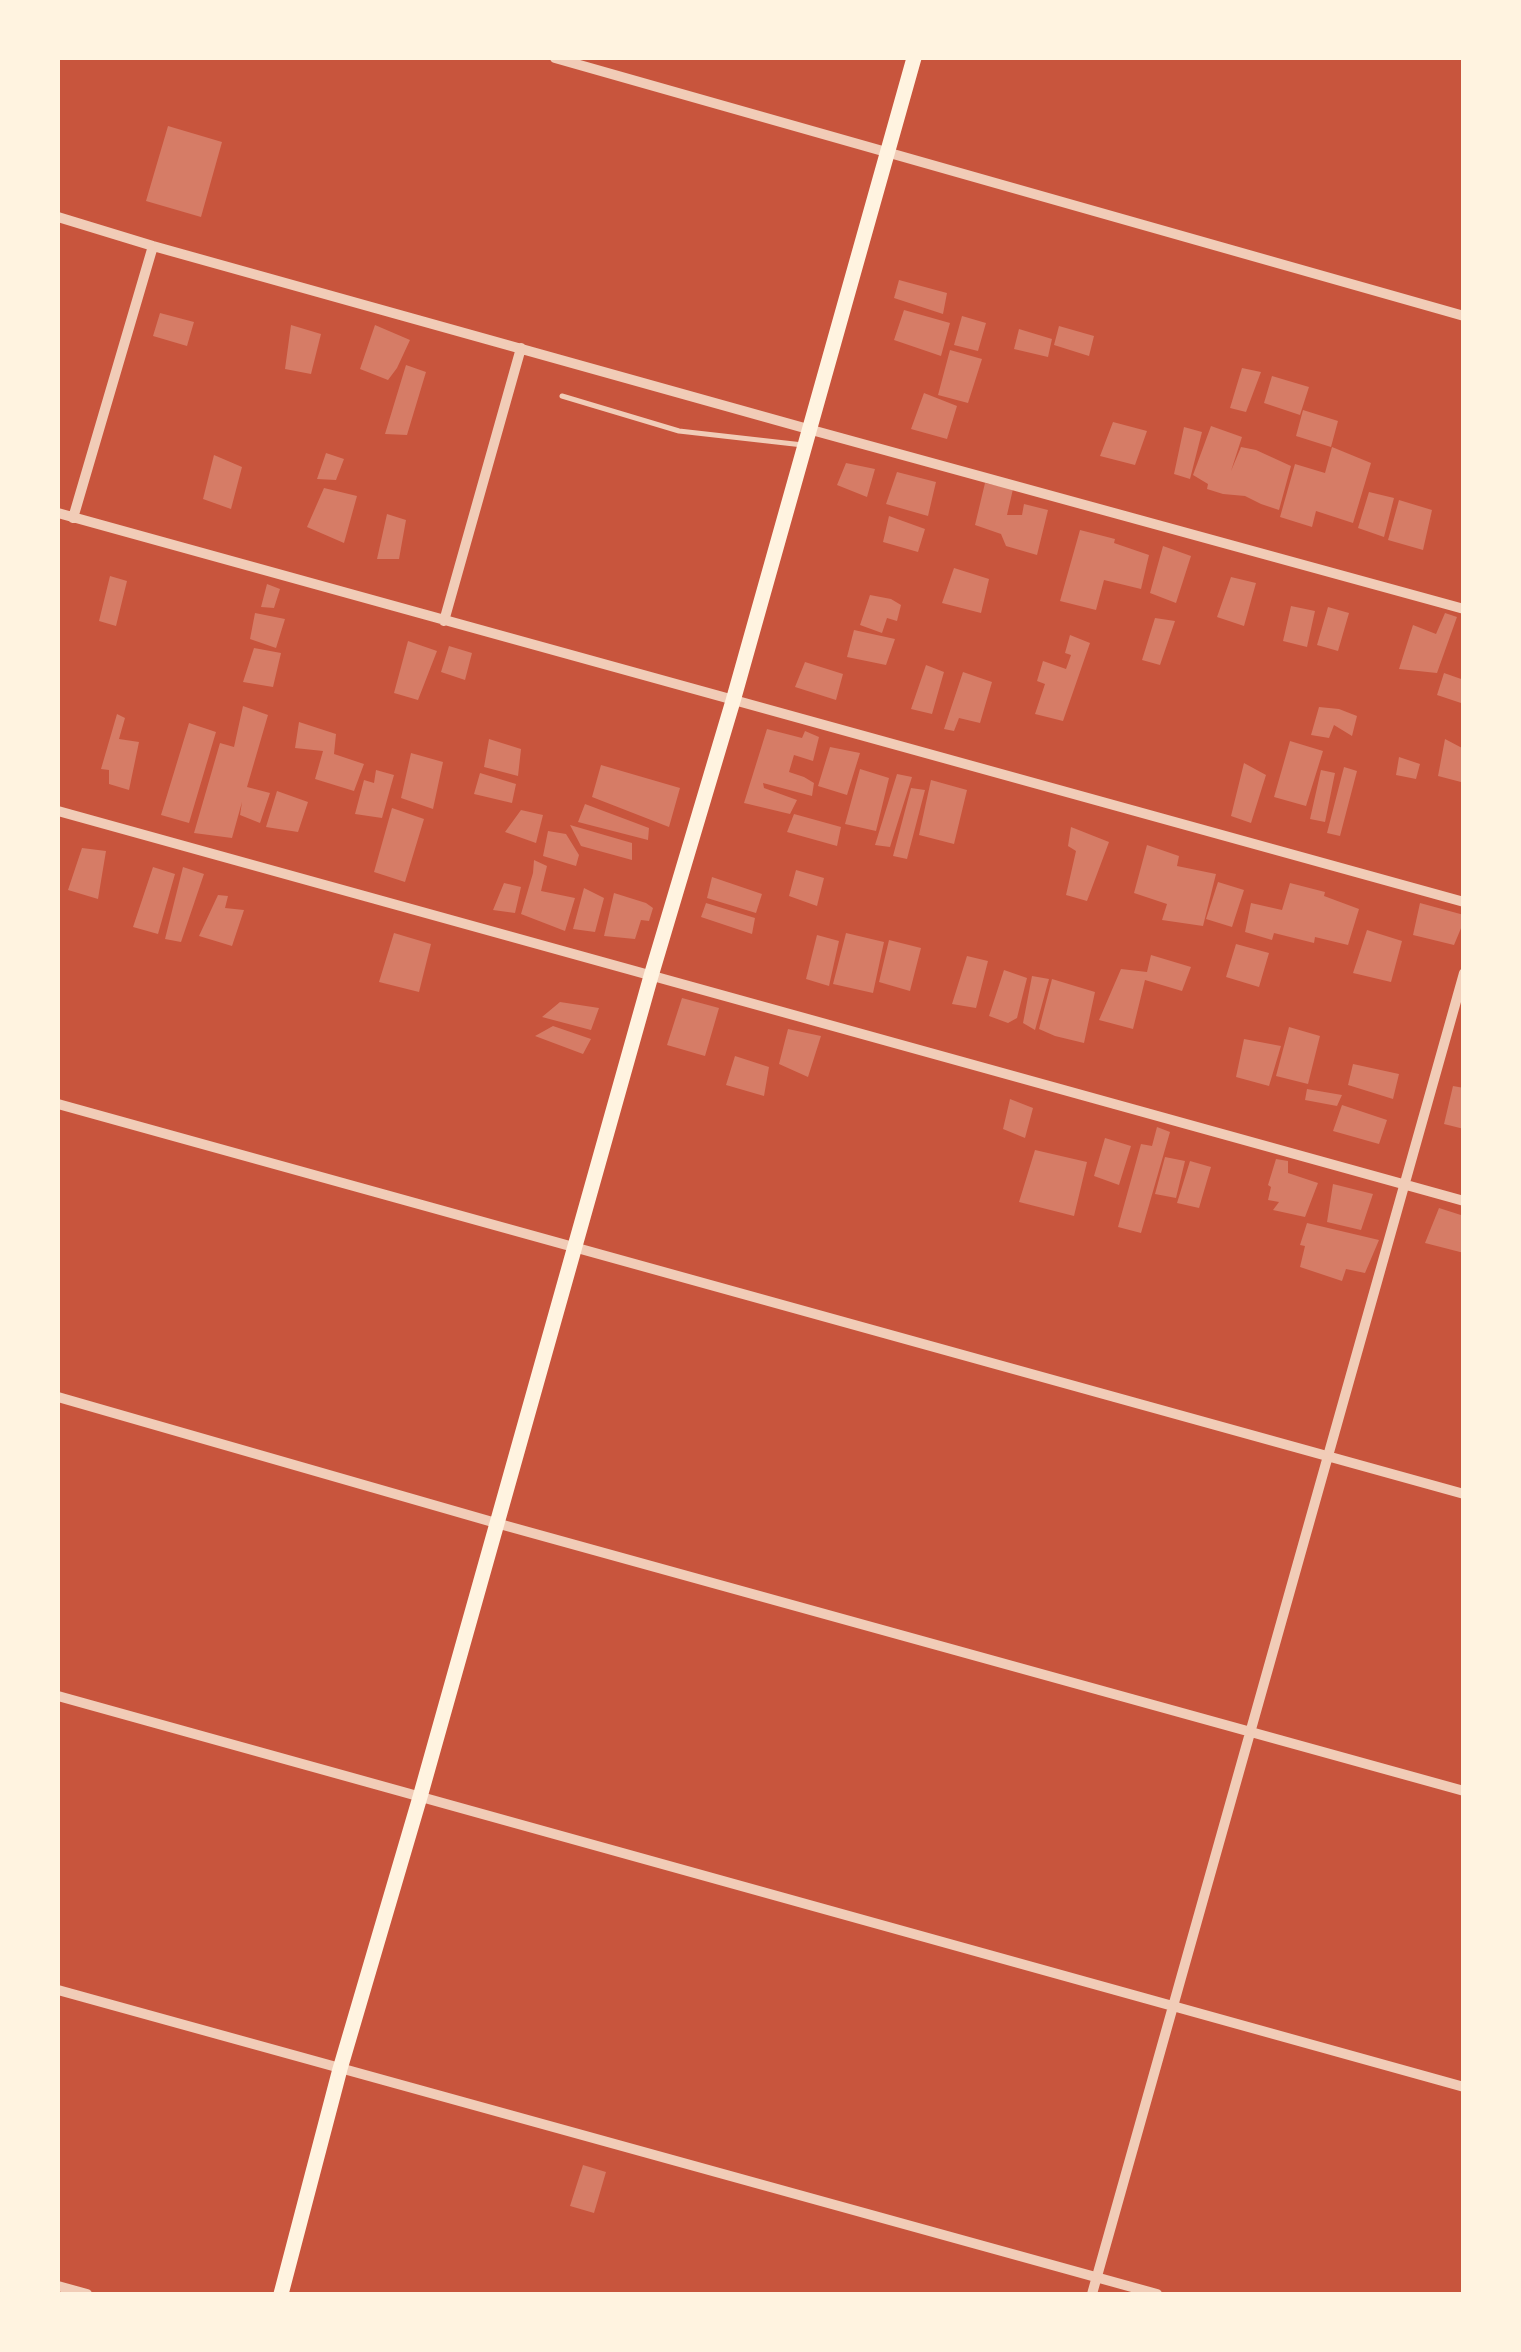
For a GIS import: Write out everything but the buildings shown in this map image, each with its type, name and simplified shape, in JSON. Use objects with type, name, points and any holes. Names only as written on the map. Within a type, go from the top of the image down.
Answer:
[{"type":"main road","points":[[281,2294],[340,2069],[914,58]]},
{"type":"street","points":[[555,58],[599,63],[888,152],[1464,316]]},
{"type":"street","points":[[58,217],[1464,609]]},
{"type":"street","points":[[73,518],[153,246]]},
{"type":"street","points":[[444,621],[521,348]]},
{"type":"street","points":[[58,513],[1464,902]]},
{"type":"street","points":[[58,811],[1464,1201]]},
{"type":"street","points":[[1092,2294],[1464,974]]},
{"type":"street","points":[[58,1104],[1464,1494]]},
{"type":"street","points":[[58,1397],[496,1523],[1464,1791]]},
{"type":"street","points":[[58,1696],[1464,2087]]},
{"type":"street","points":[[58,1990],[1157,2294]]},
{"type":"street","points":[[58,2286],[87,2294]]},
{"type":"lane","points":[[562,396],[680,431],[804,445]]}]
